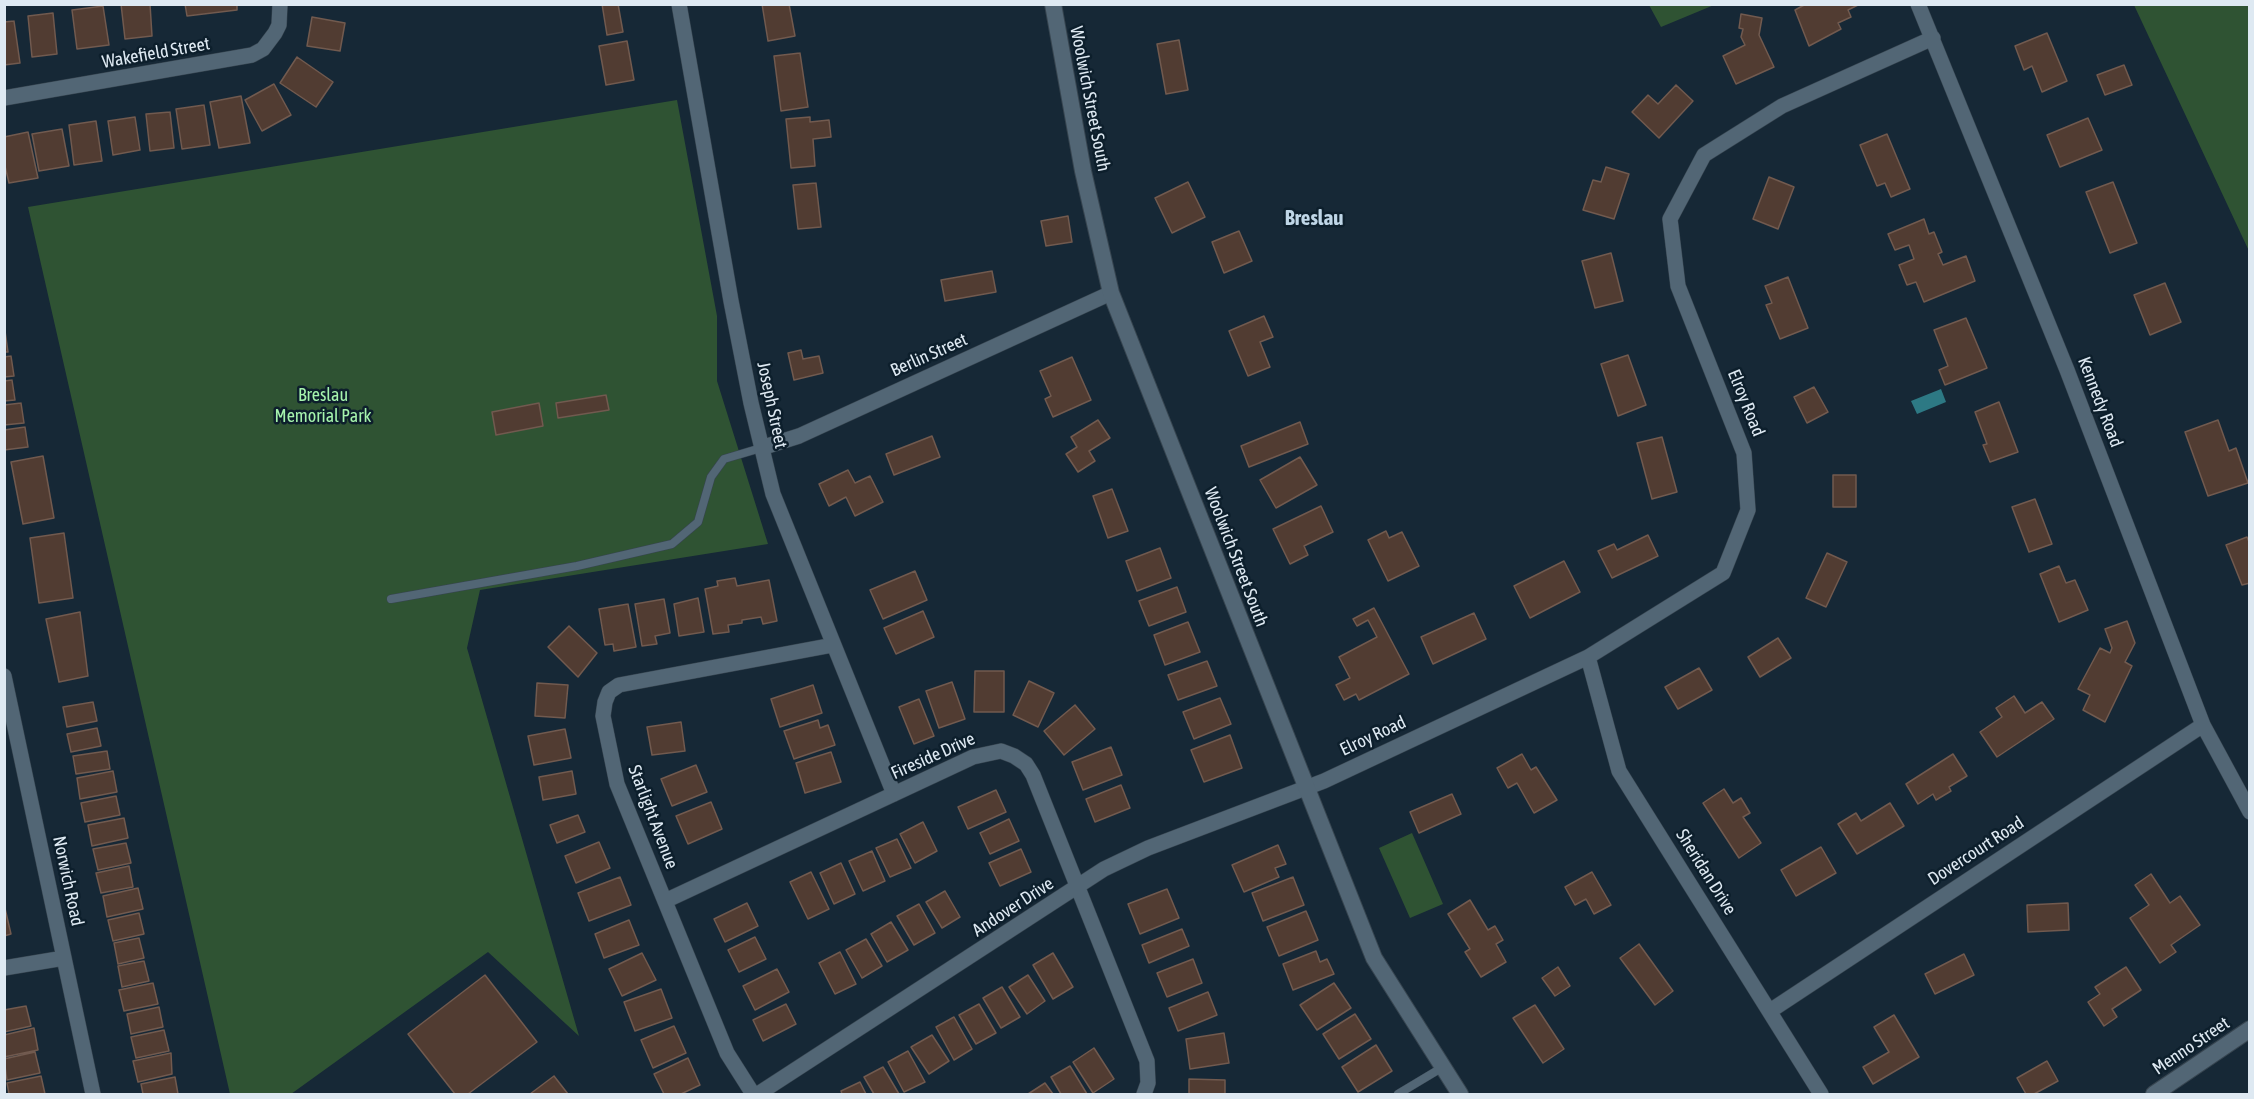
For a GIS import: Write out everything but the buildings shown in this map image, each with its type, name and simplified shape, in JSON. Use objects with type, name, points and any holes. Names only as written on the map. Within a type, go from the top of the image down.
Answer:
[{"type":"street","name":"Wakefield Street","points":[[4,98],[252,55],[263,49],[275,33],[279,25],[280,4]]},
{"type":"street","name":"Joseph Street","points":[[679,4],[731,301],[761,448],[773,494],[894,795]]},
{"type":"street","name":"Woolwich Street South","points":[[1053,4],[1083,171],[1111,293],[1374,958],[1460,1095]]},
{"type":"street","name":"Kennedy Road","points":[[1918,4],[2067,370],[2203,725],[2250,812]]},
{"type":"street","name":"Elroy Road","points":[[1307,787],[1588,657],[1723,573],[1748,510],[1744,453],[1678,286],[1670,219],[1704,155],[1782,106],[1933,38]]},
{"type":"street","name":"Berlin Street","points":[[761,448],[799,436],[1111,293]]},
{"type":"street","name":"Starlight Avenue","points":[[753,1095],[727,1053],[617,784],[603,716],[609,692],[626,684],[833,645]]},
{"type":"street","name":"Sheridan Drive","points":[[1588,657],[1619,771],[1821,1095]]},
{"type":"street","name":"Norwich Road","points":[[4,676],[8,712],[93,1095]]},
{"type":"street","name":"Dovercourt Road","points":[[1770,1011],[2203,725]]},
{"type":"street","name":"Fireside Drive","points":[[665,901],[973,757],[1001,751],[1014,756],[1026,764],[1034,775],[1148,1061],[1148,1083],[1144,1095]]},
{"type":"street","name":"Andover Drive","points":[[758,1095],[1104,869],[1148,848],[1307,787]]},
{"type":"street","points":[[4,968],[64,958]]},
{"type":"street","name":"Menno Street","points":[[2154,1095],[2250,1029]]},
{"type":"lane","points":[[391,599],[576,566],[672,544],[698,522],[711,477],[724,459],[761,448]]},
{"type":"lane","points":[[1398,1095],[1443,1067]]},
{"type":"green space","points":[[1649,5],[1714,5],[1661,27]]},
{"type":"green space","points":[[2134,5],[2249,5],[2249,251]]},
{"type":"green space","name":"Breslau Memorial Park","points":[[677,100],[717,316],[717,381],[768,544],[480,590],[467,648],[579,1036],[488,952],[291,1094],[230,1094],[28,207]]},
{"type":"green space","points":[[1412,833],[1443,904],[1410,918],[1379,848]]},
{"type":"water","points":[[1941,389],[1946,402],[1917,414],[1911,401]]},
{"type":"district","name":"Breslau","points":[[1314,218]]}]
